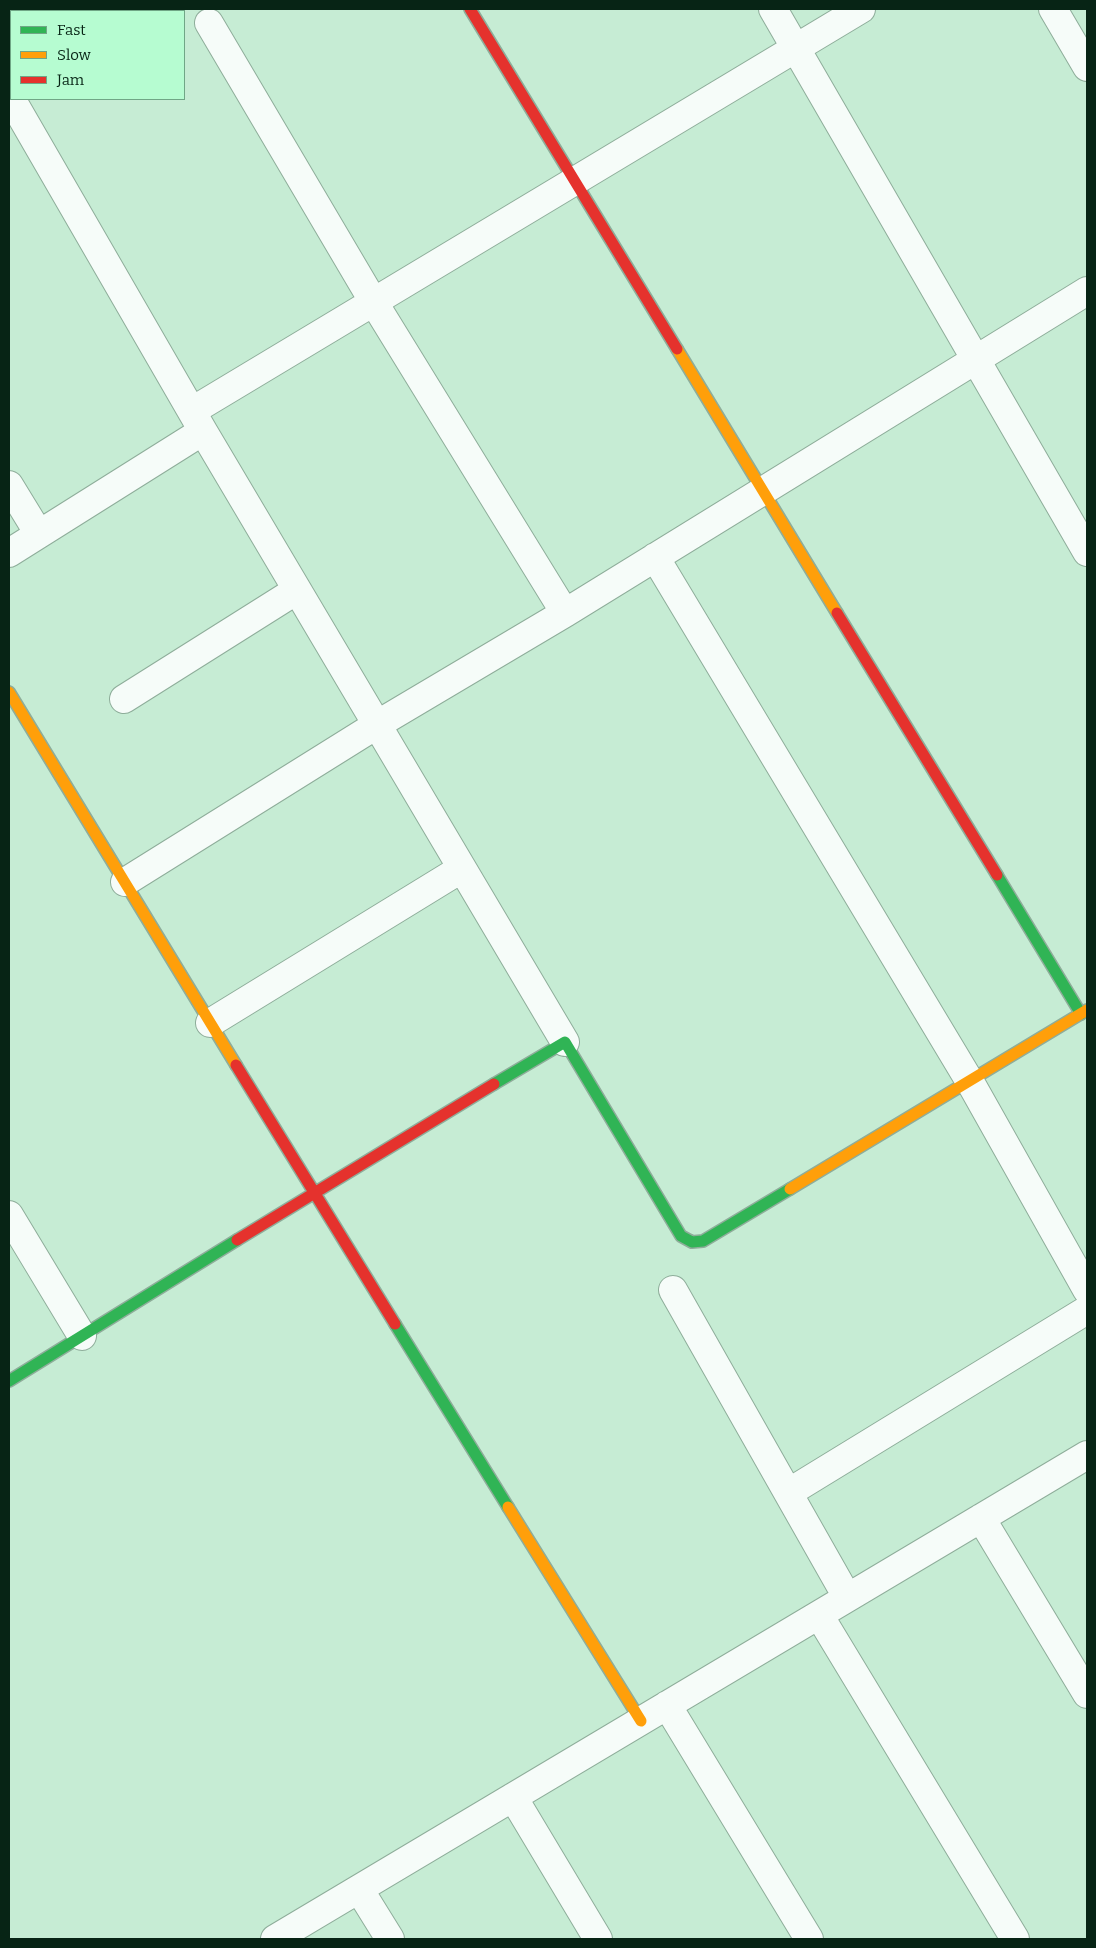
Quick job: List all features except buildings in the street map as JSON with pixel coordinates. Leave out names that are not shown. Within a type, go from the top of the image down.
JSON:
[{"type":"street","points":[[12,100],[461,869],[681,1236],[692,1242],[703,1241],[1084,1012],[470,9]]},
{"type":"street","points":[[773,9],[1087,552]]},
{"type":"street","points":[[9,553],[373,301],[861,9]]},
{"type":"street","points":[[1053,9],[1087,67]]},
{"type":"street","points":[[209,23],[373,301],[565,613]]},
{"type":"street","points":[[125,882],[378,724],[565,613],[1087,291]]},
{"type":"street","points":[[9,485],[39,534]]},
{"type":"street","points":[[656,557],[969,1080],[1087,1290]]},
{"type":"street","points":[[124,699],[298,590]]},
{"type":"street","points":[[9,692],[314,1193],[641,1721]]},
{"type":"street","points":[[210,1023],[461,869]]},
{"type":"street","points":[[9,1381],[314,1193],[565,1042]]},
{"type":"street","points":[[9,1215],[82,1336]]},
{"type":"street","points":[[673,1290],[847,1597]]},
{"type":"street","points":[[788,1493],[1087,1310]]},
{"type":"street","points":[[275,1939],[1087,1454]]},
{"type":"street","points":[[981,1518],[1087,1694]]},
{"type":"street","points":[[819,1615],[1015,1939]]},
{"type":"street","points":[[667,1705],[809,1939]]},
{"type":"street","points":[[513,1797],[598,1939]]},
{"type":"street","points":[[359,1889],[390,1939]]},
{"type":"traffic: fast","points":[[997,875],[1081,1014]]},
{"type":"traffic: fast","points":[[494,1084],[565,1042],[681,1236],[692,1242],[703,1241],[790,1189]]},
{"type":"traffic: fast","points":[[9,1381],[237,1240]]},
{"type":"traffic: fast","points":[[395,1324],[508,1507]]},
{"type":"traffic: slow","points":[[677,349],[837,613]]},
{"type":"traffic: slow","points":[[9,692],[236,1065]]},
{"type":"traffic: slow","points":[[790,1189],[1087,1010]]},
{"type":"traffic: slow","points":[[508,1507],[641,1721]]},
{"type":"traffic: jam","points":[[470,9],[677,349]]},
{"type":"traffic: jam","points":[[837,613],[997,875]]},
{"type":"traffic: jam","points":[[236,1065],[395,1324]]},
{"type":"traffic: jam","points":[[237,1240],[494,1084]]}]
